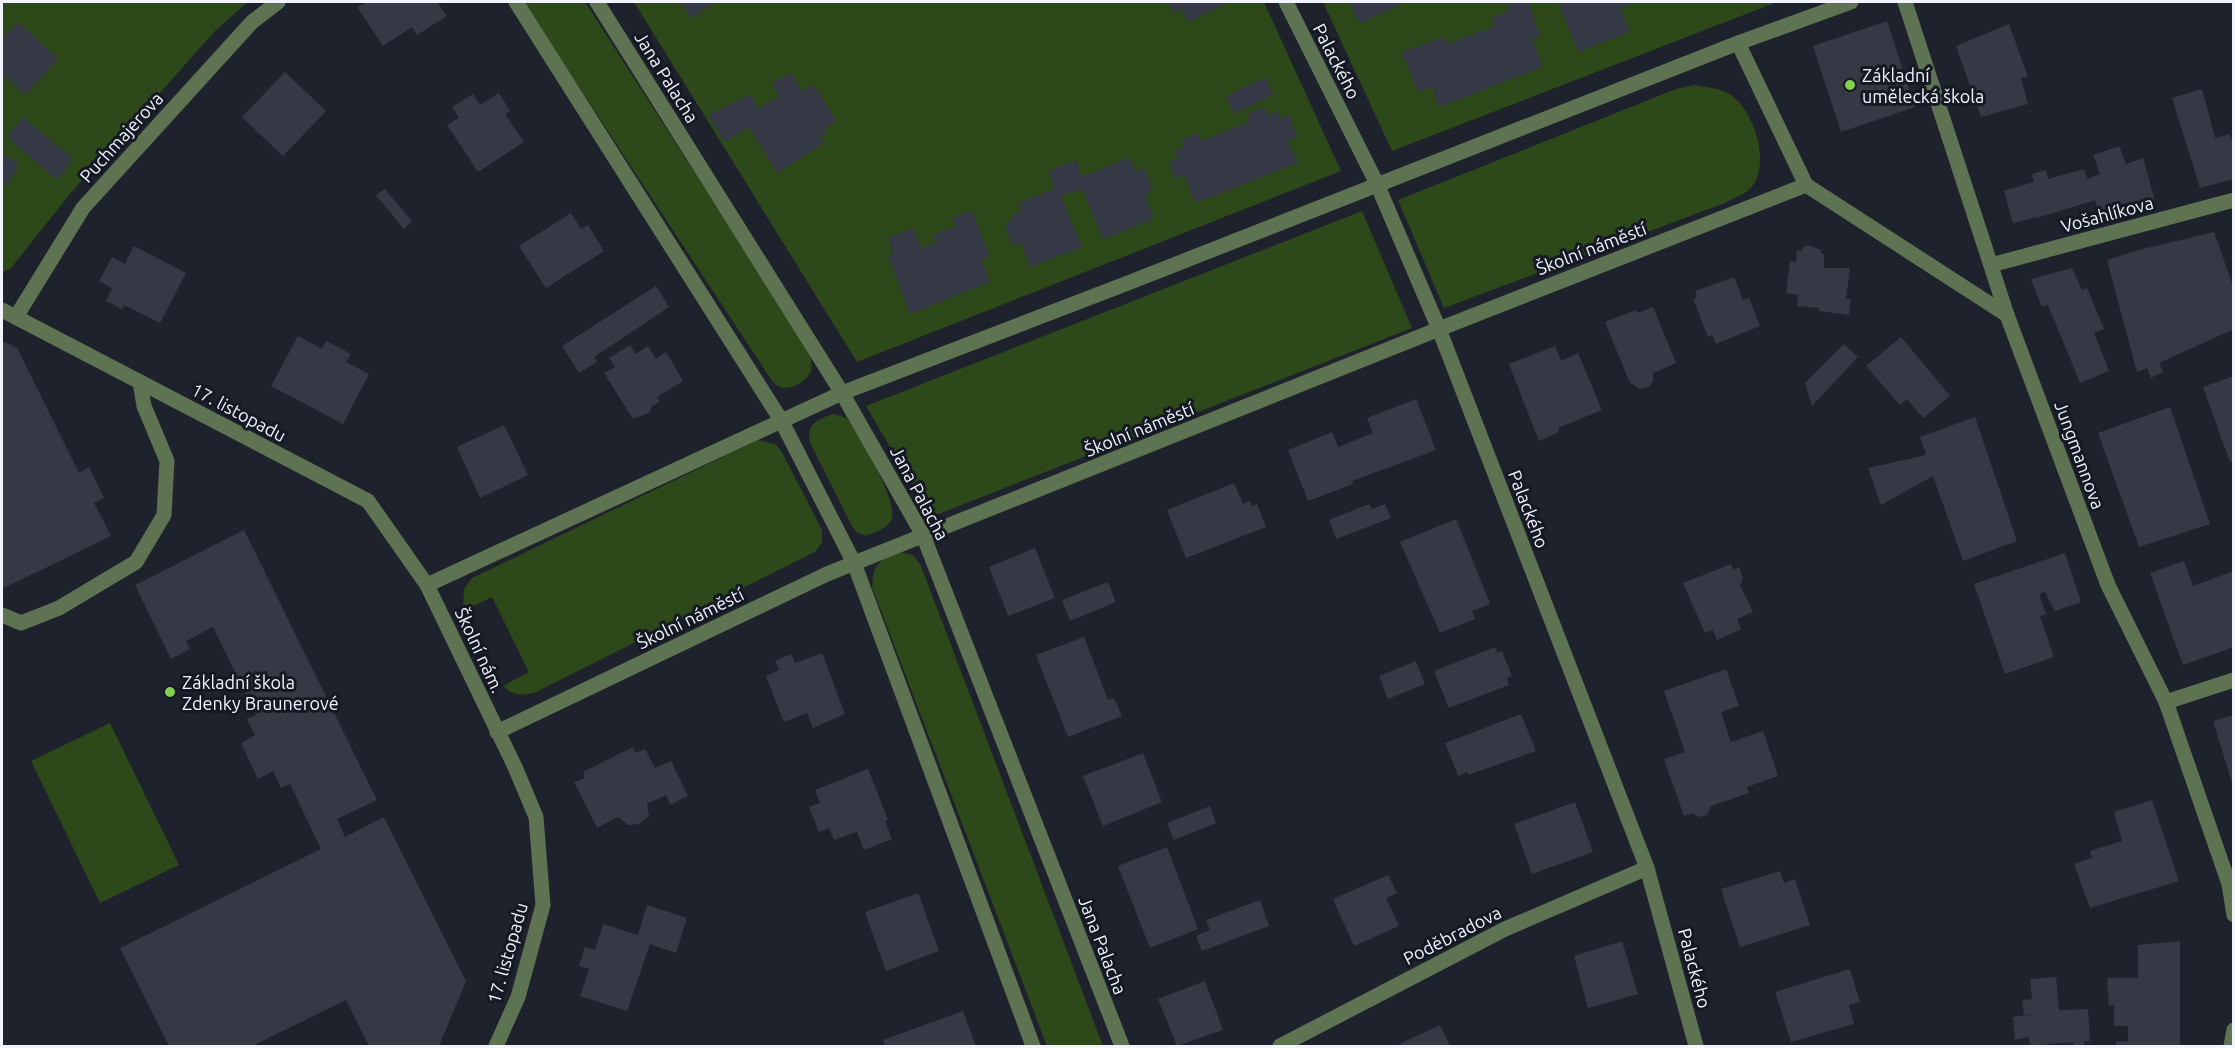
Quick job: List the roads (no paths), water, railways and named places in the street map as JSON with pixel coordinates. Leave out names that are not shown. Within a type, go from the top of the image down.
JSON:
[{"type":"street","name":"Puchmajerova","points":[[16,317],[83,208],[252,22],[278,2]]},
{"type":"street","points":[[516,2],[782,420],[854,563],[1033,1047]]},
{"type":"street","name":"Jana Palacha","points":[[597,2],[842,393],[923,535],[1122,1047]]},
{"type":"street","name":"Palackého","points":[[1286,2],[1377,184],[1438,329],[1647,868],[1696,1047]]},
{"type":"street","points":[[427,585],[842,393],[1133,282],[1738,43],[1851,2]]},
{"type":"street","name":"Jungmannova","points":[[1905,2],[2007,315],[2108,585],[2166,702],[2229,884],[2234,915]]},
{"type":"street","points":[[1738,43],[1806,185],[2007,315]]},
{"type":"street","name":"Školní náměstí","points":[[497,732],[827,574],[1438,329],[1806,185]]},
{"type":"street","name":"Vošahlíkova","points":[[1991,266],[2234,200]]},
{"type":"street","name":"17. listopadu","points":[[2,310],[368,501],[427,585]]},
{"type":"street","points":[[2,615],[21,622],[59,608],[136,562],[164,515],[167,461],[144,405],[140,382]]},
{"type":"street","name":"Školní nám.","points":[[427,585],[497,732]]},
{"type":"street","points":[[2166,702],[2234,680]]},
{"type":"street","name":"17. listopadu","points":[[496,1047],[518,997],[543,905],[536,817],[497,732]]},
{"type":"street","name":"Poděbradova","points":[[1280,1047],[1505,929],[1647,868]]},
{"type":"street","points":[[2231,1047],[2234,1030]]},
{"type":"place","name":"Základní umělecká škola","points":[[1850,85]]},
{"type":"place","name":"Základní škola Zdenky Braunerové","points":[[170,692]]}]
